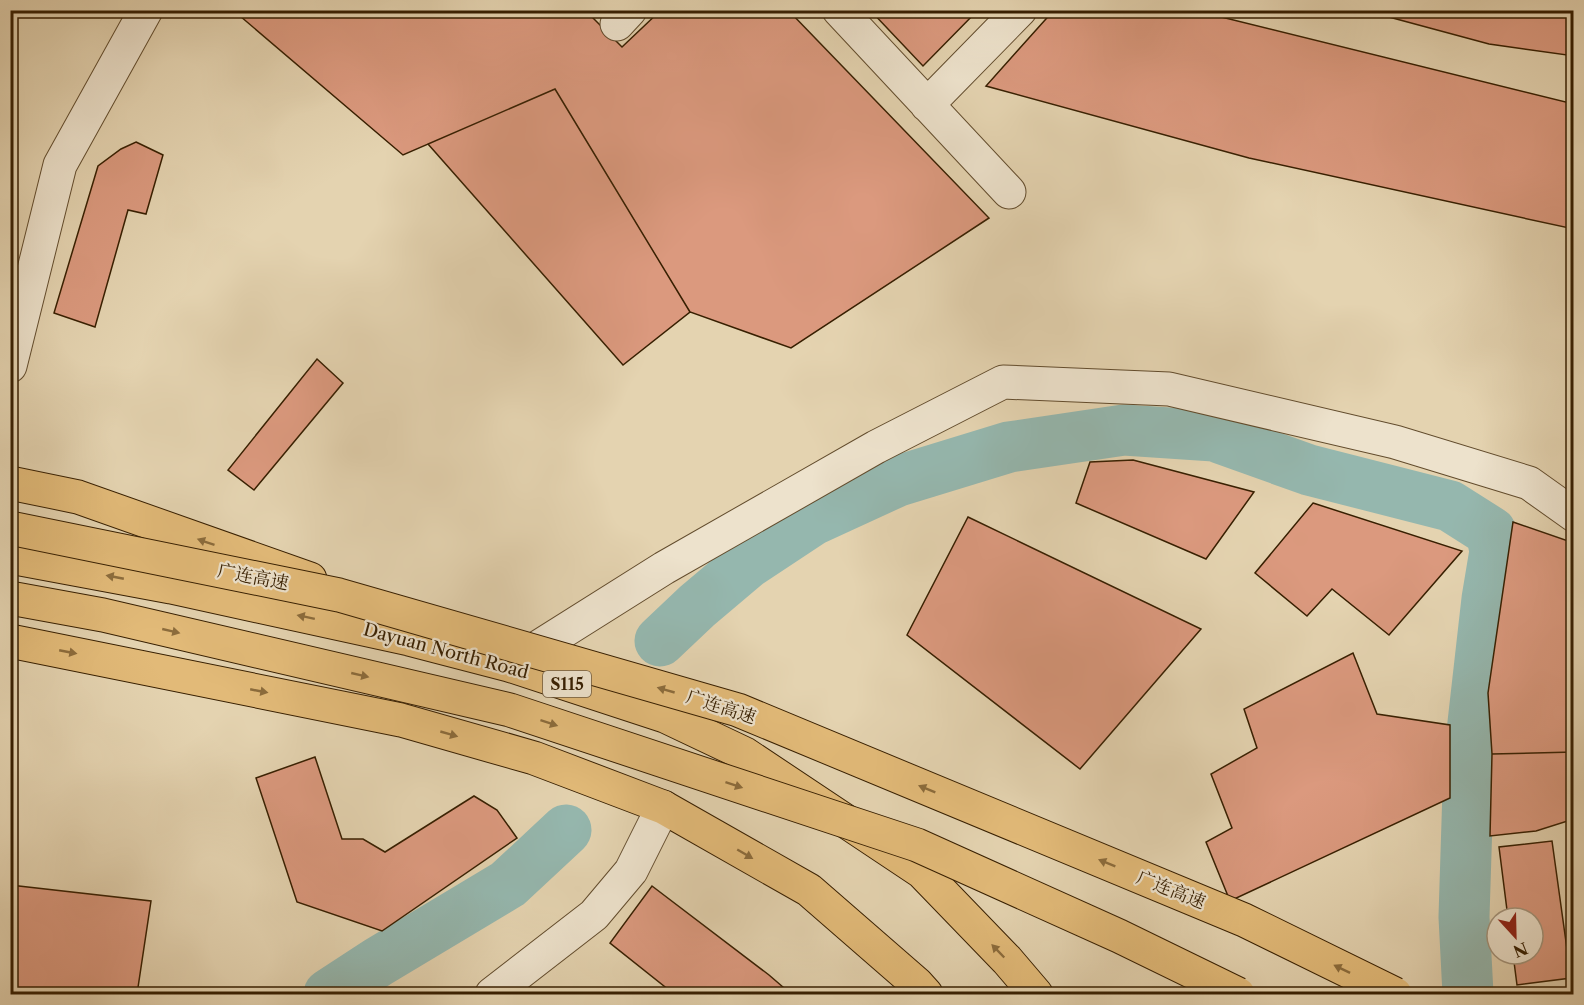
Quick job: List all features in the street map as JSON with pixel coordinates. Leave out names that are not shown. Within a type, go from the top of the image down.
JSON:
[{"type":"main road","points":[[10,483],[78,497],[440,624]]},
{"type":"main road","name":"广连高速","points":[[10,528],[339,595],[738,710],[1245,920],[1395,994]]},
{"type":"main road","name":"Dayuan North Road","points":[[10,557],[171,587],[409,639],[509,665],[665,716],[745,754],[922,872],[1007,960],[1036,994]]},
{"type":"main road","points":[[10,598],[134,622],[510,710],[916,845],[1119,936],[1238,994]]},
{"type":"main road","points":[[10,611],[134,622]]},
{"type":"main road","points":[[10,641],[401,720],[534,758],[663,807],[809,890],[926,994]]},
{"type":"lane","points":[[10,366],[60,165],[146,10]]},
{"type":"lane","points":[[839,10],[1009,192]]},
{"type":"lane","points":[[927,105],[1020,10]]},
{"type":"lane","points":[[509,665],[664,568],[876,447],[1004,382],[1169,389],[1192,394],[1395,442],[1529,483],[1574,516]]},
{"type":"lane","points":[[492,994],[594,915],[631,871],[663,807]]},
{"type":"building","points":[[233,10],[596,10],[591,16],[622,47],[661,10],[788,10],[989,218],[791,348],[690,312],[555,89],[403,155]]},
{"type":"building","points":[[870,10],[978,10],[923,66]]},
{"type":"building","points":[[1054,10],[1193,10],[1574,104],[1574,217],[1569,228],[1249,158],[986,86]]},
{"type":"building","points":[[1363,10],[1574,10],[1574,56],[1489,44]]},
{"type":"building","points":[[555,89],[690,312],[623,365],[428,144]]},
{"type":"building","points":[[136,142],[163,155],[146,214],[128,210],[95,327],[54,313],[98,166],[121,149]]},
{"type":"building","points":[[317,359],[343,383],[254,490],[228,470]]},
{"type":"building","points":[[1133,460],[1254,492],[1206,559],[1076,503],[1090,462]]},
{"type":"building","points":[[1313,503],[1462,551],[1389,635],[1332,589],[1307,616],[1255,573]]},
{"type":"building","points":[[968,517],[1201,629],[1080,769],[907,635]]},
{"type":"building","points":[[1513,522],[1574,543],[1574,752],[1492,754],[1488,693]]},
{"type":"building","points":[[1353,653],[1377,714],[1450,725],[1450,798],[1230,901],[1206,842],[1232,828],[1211,774],[1257,748],[1244,709]]},
{"type":"building","points":[[1574,752],[1574,819],[1536,831],[1490,836],[1492,754]]},
{"type":"building","points":[[315,757],[342,839],[363,839],[385,852],[474,796],[497,810],[517,838],[382,931],[297,902],[256,778]]},
{"type":"building","points":[[1552,841],[1571,978],[1517,985],[1515,966],[1545,966],[1545,906],[1506,906],[1499,847]]},
{"type":"building","points":[[10,885],[151,901],[137,994],[10,994]]},
{"type":"building","points":[[652,886],[791,994],[674,994],[610,943]]},
{"type":"waterway","points":[[660,641],[748,563],[813,520],[898,481],[1009,447],[1124,430],[1214,436],[1309,470],[1450,506],[1491,532],[1495,551],[1487,599],[1469,758],[1464,917],[1468,994]]},
{"type":"waterway","points":[[329,994],[508,884],[566,830]]}]
